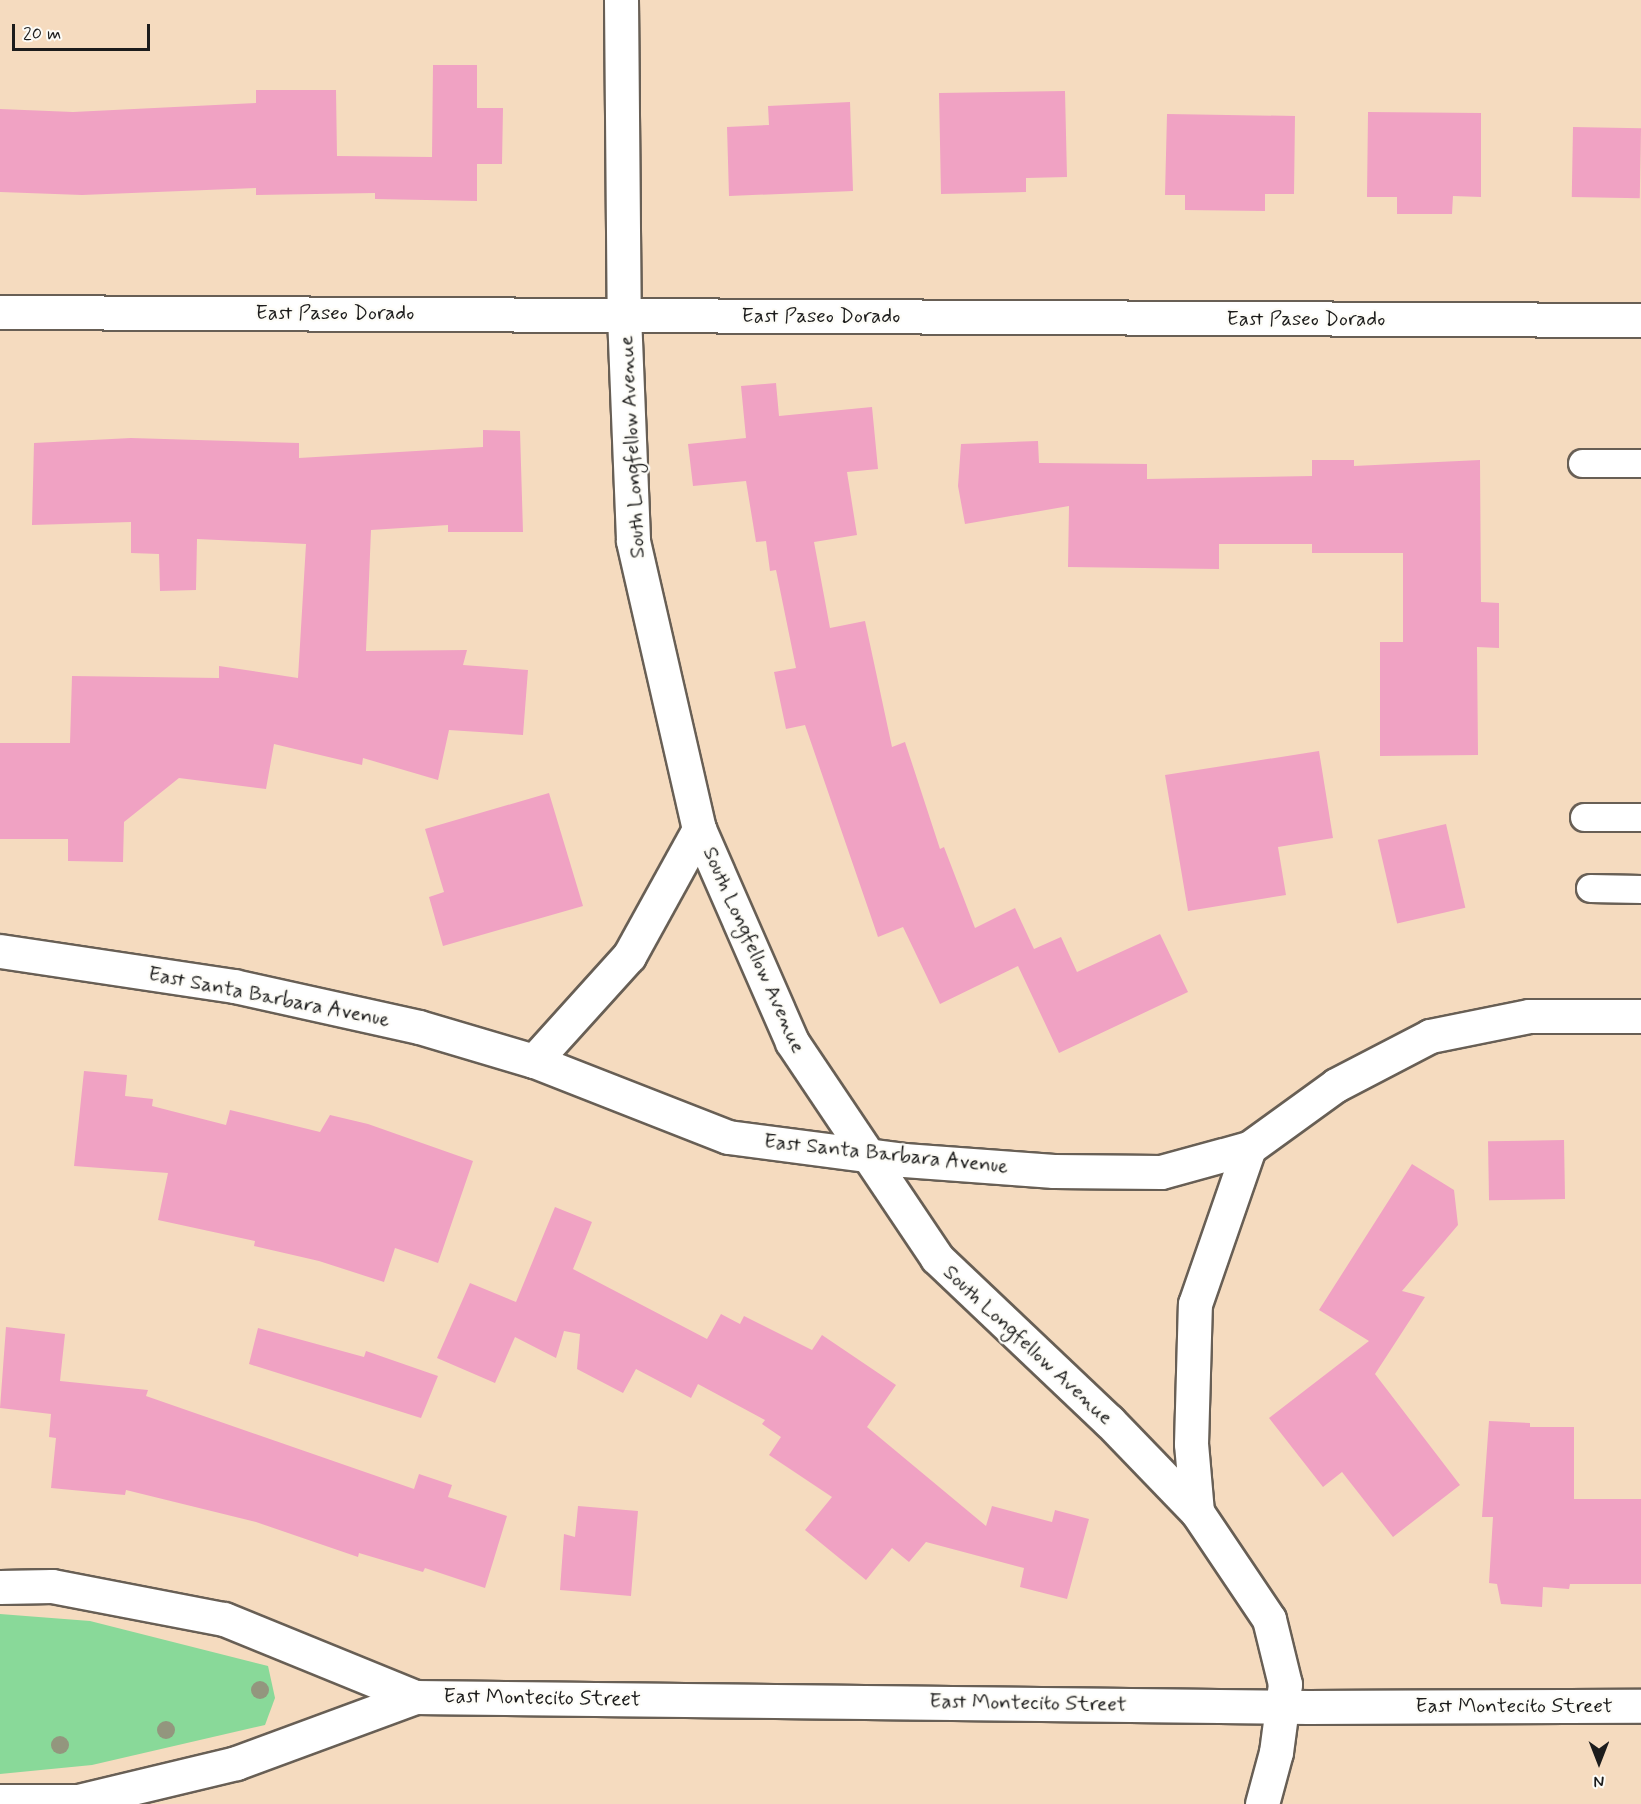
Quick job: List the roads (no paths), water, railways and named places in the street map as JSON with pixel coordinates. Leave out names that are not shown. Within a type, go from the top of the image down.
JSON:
[{"type":"street","name":"South Longfellow Avenue","points":[[621,0],[624,315],[633,542],[699,829],[792,1042],[937,1258],[1109,1421],[1197,1512],[1269,1619],[1285,1684],[1262,1804]]},
{"type":"street","name":"East Paseo Dorado","points":[[0,312],[1641,320]]},
{"type":"street","points":[[534,1061],[629,956],[699,829]]},
{"type":"street","name":"East Santa Barbara Avenue","points":[[0,951],[234,986],[419,1027],[534,1061],[728,1137],[868,1156],[1054,1171],[1161,1172],[1249,1148],[1336,1085],[1430,1036],[1529,1016],[1641,1016]]},
{"type":"street","points":[[1197,1512],[1191,1444],[1195,1304],[1249,1148]]},
{"type":"street","name":"East Montecito Street","points":[[0,1587],[52,1586],[224,1619],[415,1697]]},
{"type":"street","name":"East Montecito Street","points":[[0,1801],[78,1801],[236,1763],[415,1697],[1282,1706],[1641,1706]]},
{"type":"lane","points":[[1582,463],[1641,463]]},
{"type":"lane","points":[[1584,817],[1641,817]]},
{"type":"lane","points":[[1590,888],[1641,889]]}]
